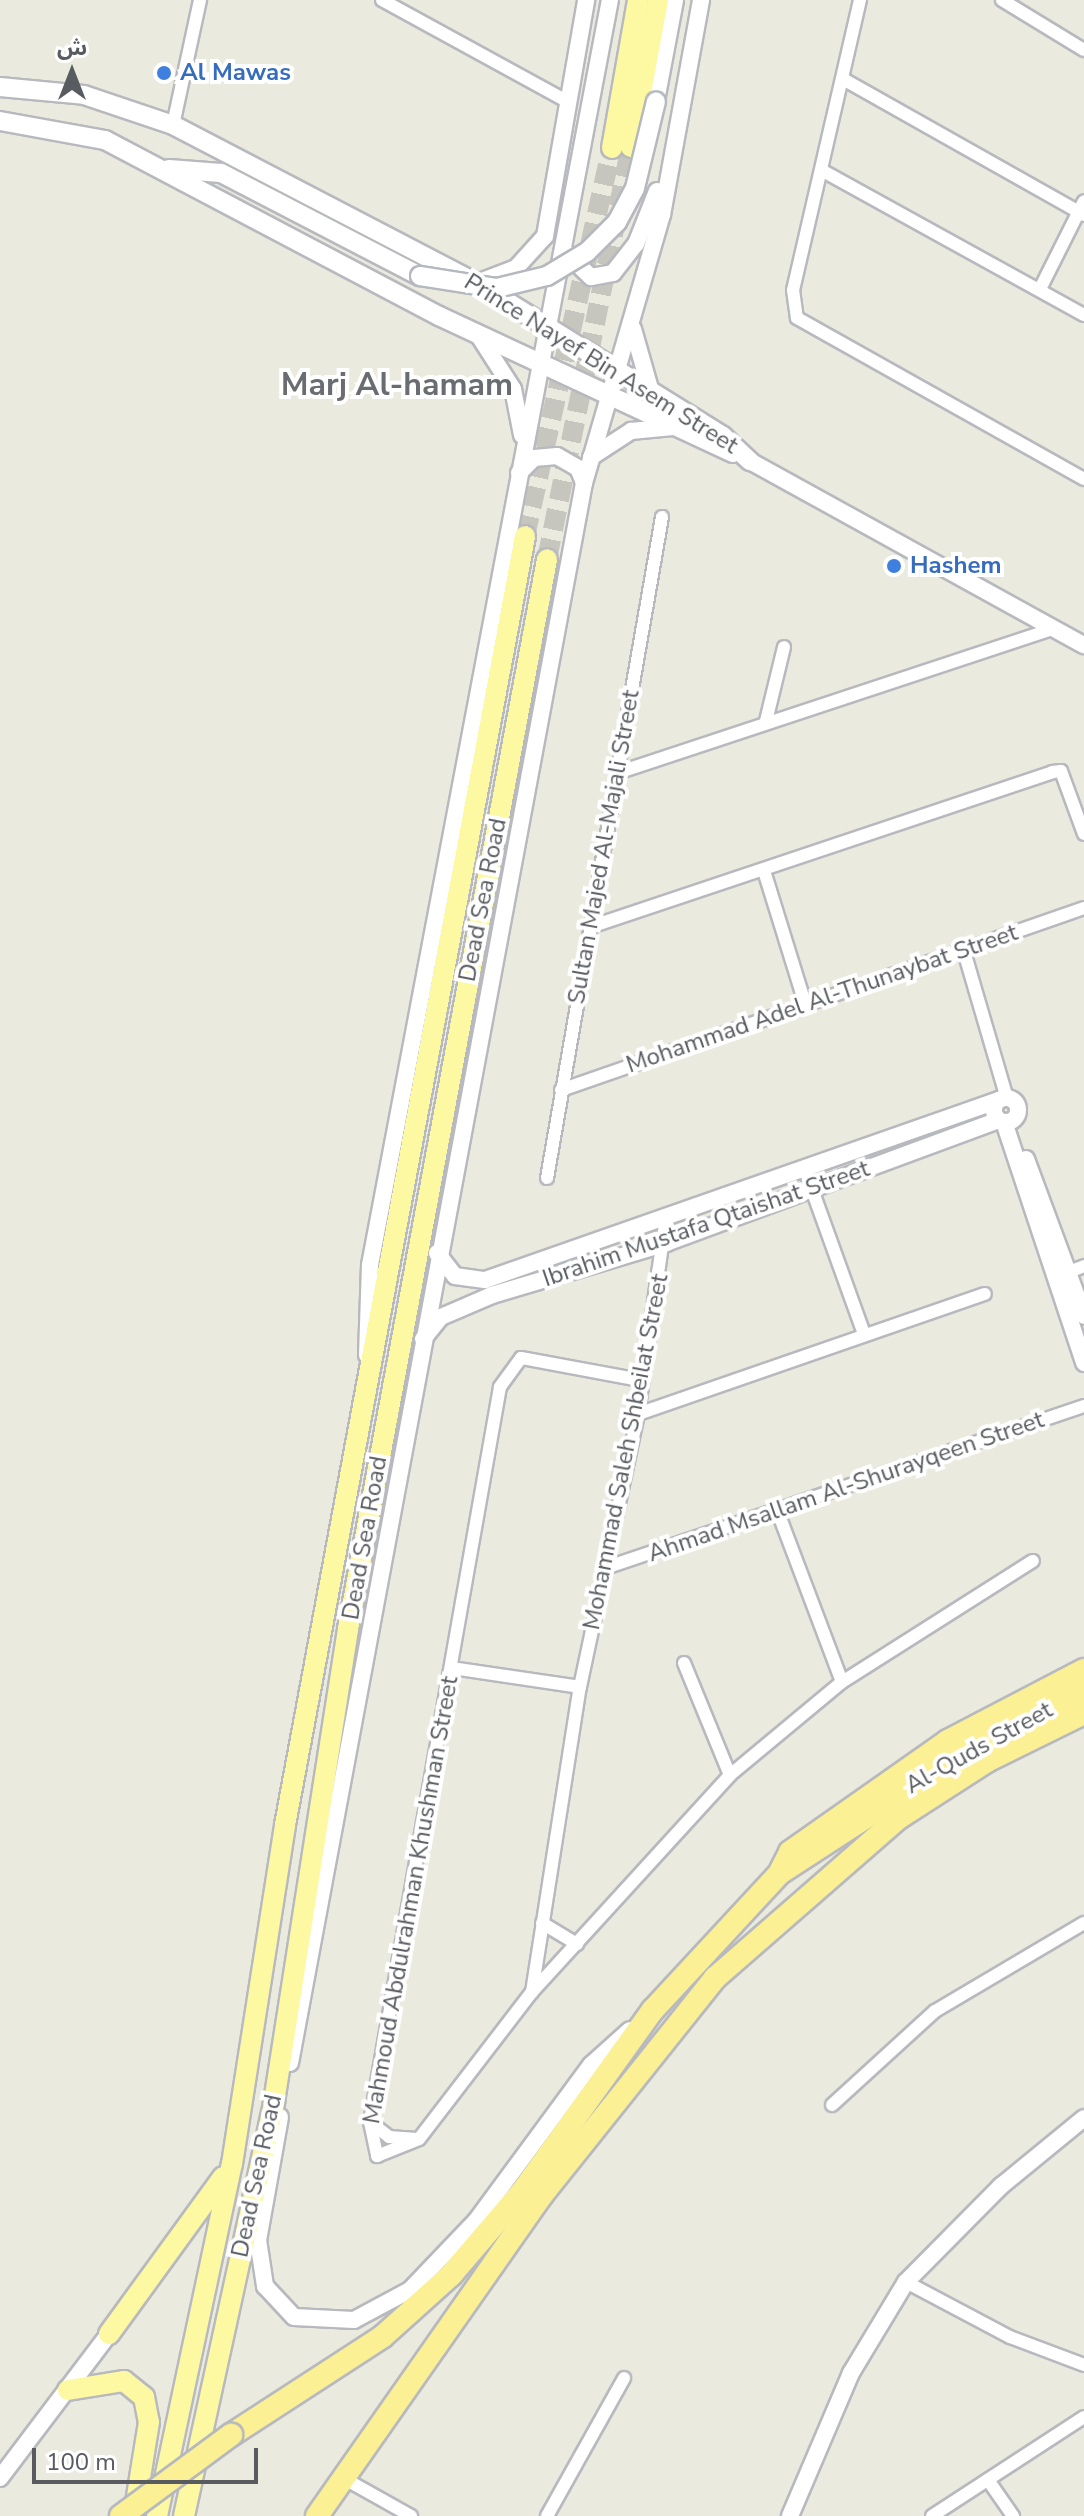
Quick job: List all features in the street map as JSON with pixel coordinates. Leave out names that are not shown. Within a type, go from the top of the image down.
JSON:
[{"type":"highway","points":[[121,2516],[231,2435],[382,2337],[451,2275],[522,2192],[653,2010],[780,1873],[790,1852],[865,1796],[948,1741],[1084,1670]]},
{"type":"highway","name":"Al-Quds Street","points":[[780,1873],[875,1807],[1084,1691]]},
{"type":"highway","name":"Al-Quds Street","points":[[317,2516],[541,2196],[715,1978],[897,1819],[987,1761],[1084,1713]]},
{"type":"main road","points":[[638,0],[621,148],[658,0]]},
{"type":"main road","name":"Prince Nayef Bin Asem Street","points":[[0,87],[84,95],[173,125],[477,283],[619,369],[750,461]]},
{"type":"main road","points":[[169,169],[221,173],[420,276],[497,288],[547,276],[587,252],[617,222],[635,188],[656,101]]},
{"type":"main road","name":"Prince Nayef Bin Asem Street","points":[[0,121],[60,126],[169,169],[479,336],[750,461]]},
{"type":"main road","points":[[157,2516],[184,2369],[232,2164],[285,1825],[525,536]]},
{"type":"main road","name":"Dead Sea Road","points":[[184,2516],[274,2102],[348,1629],[547,559]]},
{"type":"main road","points":[[109,2334],[149,2287],[232,2164]]},
{"type":"main road","points":[[184,2369],[207,2402]]},
{"type":"main road","points":[[68,2390],[124,2381],[144,2397],[149,2422],[134,2516]]},
{"type":"street","points":[[173,125],[200,0]]},
{"type":"street","points":[[382,0],[568,102]]},
{"type":"street","points":[[477,283],[516,268],[545,236],[586,0]]},
{"type":"street","points":[[370,1379],[370,1265],[516,477],[566,252],[610,0]]},
{"type":"street","points":[[656,101],[675,0]]},
{"type":"street","points":[[566,252],[591,277],[613,273],[629,256],[652,208],[689,74],[701,0]]},
{"type":"street","points":[[860,0],[823,171],[793,290],[797,318],[1084,479]]},
{"type":"street","points":[[1002,0],[1084,50]]},
{"type":"street","name":"Dead Sea Road","points":[[653,2010],[591,2065],[476,2221],[397,2300],[354,2320],[312,2322],[294,2317],[265,2286],[258,2240],[437,1253],[584,483],[633,316],[689,74]]},
{"type":"street","points":[[843,79],[1082,209],[1040,289]]},
{"type":"street","points":[[823,171],[1084,315]]},
{"type":"street","points":[[633,316],[636,353],[651,392]]},
{"type":"street","points":[[479,336],[513,389],[522,451]]},
{"type":"street","points":[[591,457],[631,431],[678,427]]},
{"type":"street","points":[[516,477],[527,463],[549,455],[572,463],[584,483]]},
{"type":"street","points":[[750,461],[1084,645]]},
{"type":"street","name":"Sultan Majed Al-Majali Street","points":[[547,1178],[662,517]]},
{"type":"street","points":[[617,773],[766,721],[1053,629]]},
{"type":"street","points":[[766,721],[784,647]]},
{"type":"street","points":[[590,927],[765,874],[1061,771],[1084,834]]},
{"type":"street","points":[[765,874],[805,1003]]},
{"type":"street","name":"Mohammad Adel Al-Thunaybat Street","points":[[561,1090],[1084,908]]},
{"type":"street","points":[[963,948],[1003,1099],[1005,1121],[1069,1272],[1084,1316]]},
{"type":"street","name":"Ibrahim Mustafa Qtaishat Street","points":[[437,1253],[455,1276],[485,1280],[1003,1099]]},
{"type":"street","name":"Ibrahim Mustafa Qtaishat Street","points":[[422,1340],[441,1317],[467,1304],[666,1243],[1005,1121]]},
{"type":"street","points":[[805,1170],[864,1334]]},
{"type":"street","name":"Mohammad Saleh Shbeilat Street","points":[[532,1992],[580,1687],[608,1567],[638,1414],[640,1380],[666,1243],[666,1217]]},
{"type":"street","points":[[1069,1272],[1084,1363]]},
{"type":"street","points":[[638,1414],[985,1294]]},
{"type":"street","name":"Mahmoud Abdulrahman Khushman Street","points":[[640,1380],[543,1361],[509,1365],[370,2122],[377,2156],[419,2139],[532,1992],[730,1775],[842,1682],[1033,1561]]},
{"type":"street","name":"Ahmad Msallam Al-Shurayqeen Street","points":[[608,1567],[779,1515],[1084,1406]]},
{"type":"street","points":[[779,1515],[842,1682]]},
{"type":"street","points":[[684,1663],[730,1775]]},
{"type":"street","points":[[452,1668],[580,1687]]},
{"type":"street","points":[[542,1923],[577,1944]]},
{"type":"street","points":[[832,2105],[935,2011],[1084,1923]]},
{"type":"street","points":[[790,2516],[851,2373],[906,2282],[1001,2186],[1084,2118]]},
{"type":"street","points":[[370,2122],[389,2137],[419,2139]]},
{"type":"street","points":[[906,2282],[1010,2337],[1084,2365]]},
{"type":"street","points":[[0,2478],[109,2334]]},
{"type":"street","points":[[547,2516],[624,2378]]},
{"type":"street","points":[[932,2516],[1084,2417]]},
{"type":"street","points":[[343,2478],[411,2516]]},
{"type":"street","points":[[988,2480],[1013,2516]]},
{"type":"tunnel","points":[[547,559],[631,147]]},
{"type":"tunnel","points":[[525,536],[612,148]]},
{"type":"place","name":"Al Mawas","points":[[164,73]]},
{"type":"place","name":"Hashem","points":[[894,566]]},
{"type":"district","name":"Marj Al-hamam","points":[[397,385]]}]
